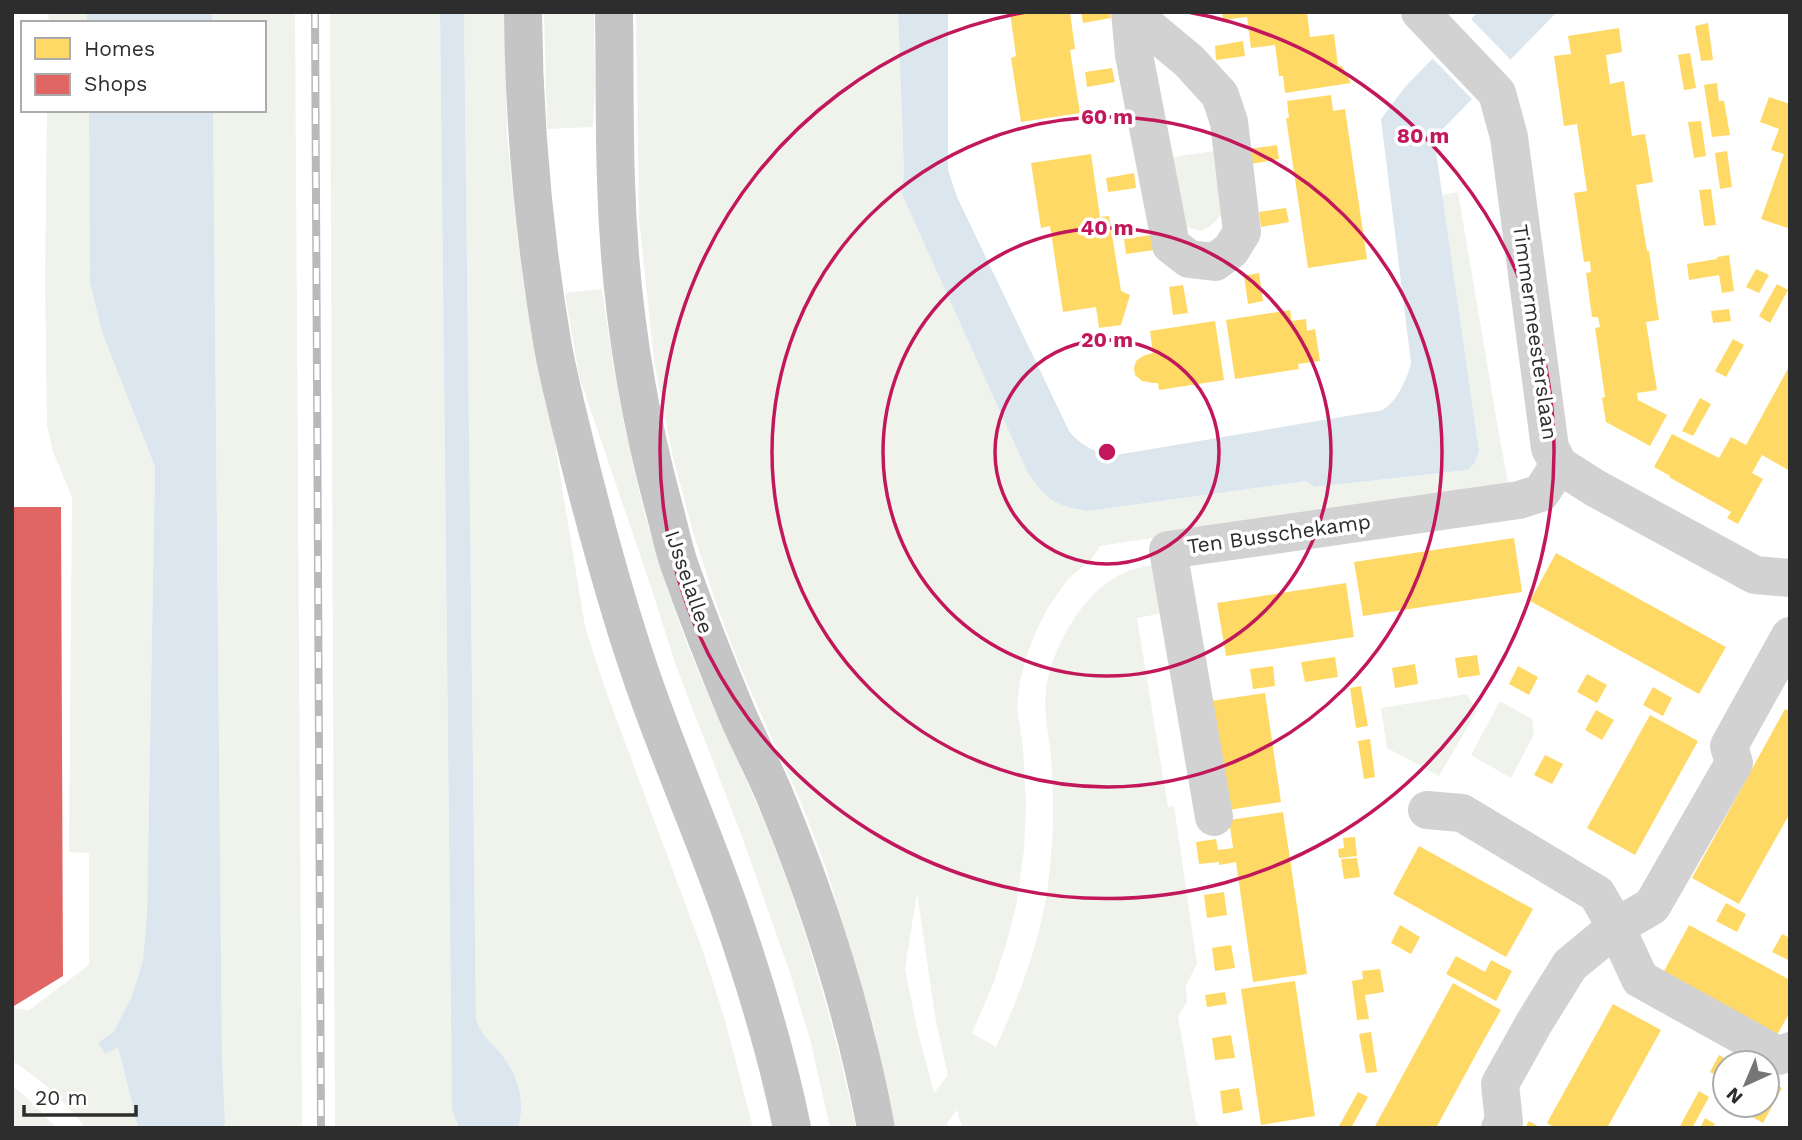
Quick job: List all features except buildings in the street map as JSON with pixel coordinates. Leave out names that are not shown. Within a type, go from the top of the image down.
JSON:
[{"type":"main road","points":[[523,12],[527,135],[535,222],[554,349],[575,441],[594,519],[639,669],[666,747],[730,909],[767,1021],[792,1128]]},
{"type":"main road","name":"IJsselallee","points":[[614,12],[619,241],[629,339],[652,463],[683,573],[738,715],[809,880],[834,954],[876,1128]]},
{"type":"street","points":[[1130,12],[1189,61],[1220,95],[1229,122],[1242,232],[1231,250],[1215,262],[1189,259],[1171,245],[1133,55],[1130,12]]},
{"type":"street","name":"Timmermeesterslaan","points":[[1427,20],[1497,93],[1509,137],[1550,449],[1559,465],[1595,488],[1755,575],[1790,578]]},
{"type":"street","name":"Ten Busschekamp","points":[[1214,817],[1168,550],[1519,500],[1541,493],[1559,465]]},
{"type":"street","points":[[1500,1128],[1504,1122],[1500,1084],[1534,1023],[1570,965],[1616,927],[1652,906],[1734,763],[1729,746],[1790,636]]},
{"type":"street","points":[[1427,810],[1462,813],[1597,894],[1640,979],[1779,1056],[1790,1051]]},
{"type":"shaded area","points":[[49,12],[87,12],[87,21],[48,21]]},
{"type":"shaded area","points":[[87,12],[212,12],[212,21],[87,21]]},
{"type":"shaded area","points":[[212,12],[295,12],[302,1128],[223,1128],[213,112],[266,112],[266,21],[212,21]]},
{"type":"shaded area","points":[[330,12],[440,12],[452,1110],[459,1128],[335,1128]]},
{"type":"shaded area","points":[[440,12],[464,12],[476,1019],[484,1034],[508,1063],[516,1080],[521,1099],[518,1128],[459,1128],[452,1110]]},
{"type":"shaded area","points":[[464,12],[504,12],[507,136],[525,294],[553,432],[585,626],[603,683],[704,954],[725,1020],[753,1128],[518,1128],[521,1099],[516,1080],[508,1063],[484,1034],[476,1019]]},
{"type":"shaded area","points":[[544,12],[594,12],[593,127],[547,129]]},
{"type":"shaded area","points":[[636,12],[898,12],[904,171],[902,194],[1088,511],[1306,481],[1316,487],[1468,470],[1479,451],[1442,195],[1458,192],[1508,483],[1100,546],[1091,560],[1068,579],[1049,606],[1026,658],[1017,706],[1026,804],[1024,850],[1016,906],[994,982],[972,1033],[996,1047],[1022,984],[1042,919],[1051,860],[1053,816],[1045,697],[1055,656],[1071,624],[1093,595],[1123,573],[1154,565],[1163,613],[1137,618],[1168,807],[1174,806],[1197,964],[1186,985],[1187,1002],[1178,1016],[1196,1121],[1202,1128],[962,1128],[957,1110],[947,1123],[949,1128],[896,1128],[874,1027],[826,868],[802,805],[740,667],[693,532],[673,457],[654,361],[639,219]],"holes":[[[917,893],[936,1022],[948,1075],[934,1093],[905,969]]]},
{"type":"shaded area","points":[[898,12],[948,12],[948,170],[957,197],[1069,431],[1090,448],[1116,455],[1378,411],[1392,402],[1411,363],[1381,119],[1405,87],[1478,12],[1557,12],[1434,138],[1479,451],[1475,462],[1468,470],[1315,487],[1306,481],[1088,511],[1067,507],[1052,500],[1027,471],[902,194],[904,171]]},
{"type":"shaded area","points":[[47,112],[89,112],[90,283],[102,332],[155,467],[147,914],[143,960],[132,996],[114,1031],[98,1043],[118,1047],[138,1128],[85,1128],[52,1091],[12,1061],[12,1008],[29,1010],[89,965],[89,853],[69,852],[72,497],[53,452],[47,425]]},
{"type":"shaded area","points":[[89,112],[213,112],[223,1128],[138,1128],[118,1047],[105,1054],[98,1043],[114,1031],[132,996],[143,960],[147,914],[155,467],[102,332],[90,283]]},
{"type":"shaded area","points":[[1214,151],[1223,208],[1220,217],[1201,231],[1182,224],[1165,158]]},
{"type":"shaded area","points":[[602,289],[630,453],[663,574],[687,642],[759,810],[797,909],[830,1018],[856,1128],[830,1128],[810,1039],[789,970],[741,834],[676,666],[579,376],[565,293]]},
{"type":"shaded area","points":[[1467,694],[1477,711],[1439,776],[1387,748],[1381,708]]},
{"type":"shaded area","points":[[1500,701],[1532,719],[1534,734],[1511,778],[1471,755]]},
{"type":"shaded area","points":[[12,1085],[38,1108],[56,1128],[12,1128]]},
{"type":"pier","points":[[1470,15],[1511,60],[1515,61],[1473,103],[1430,56]]},
{"type":"railway","points":[[315,12],[321,1128]]}]
